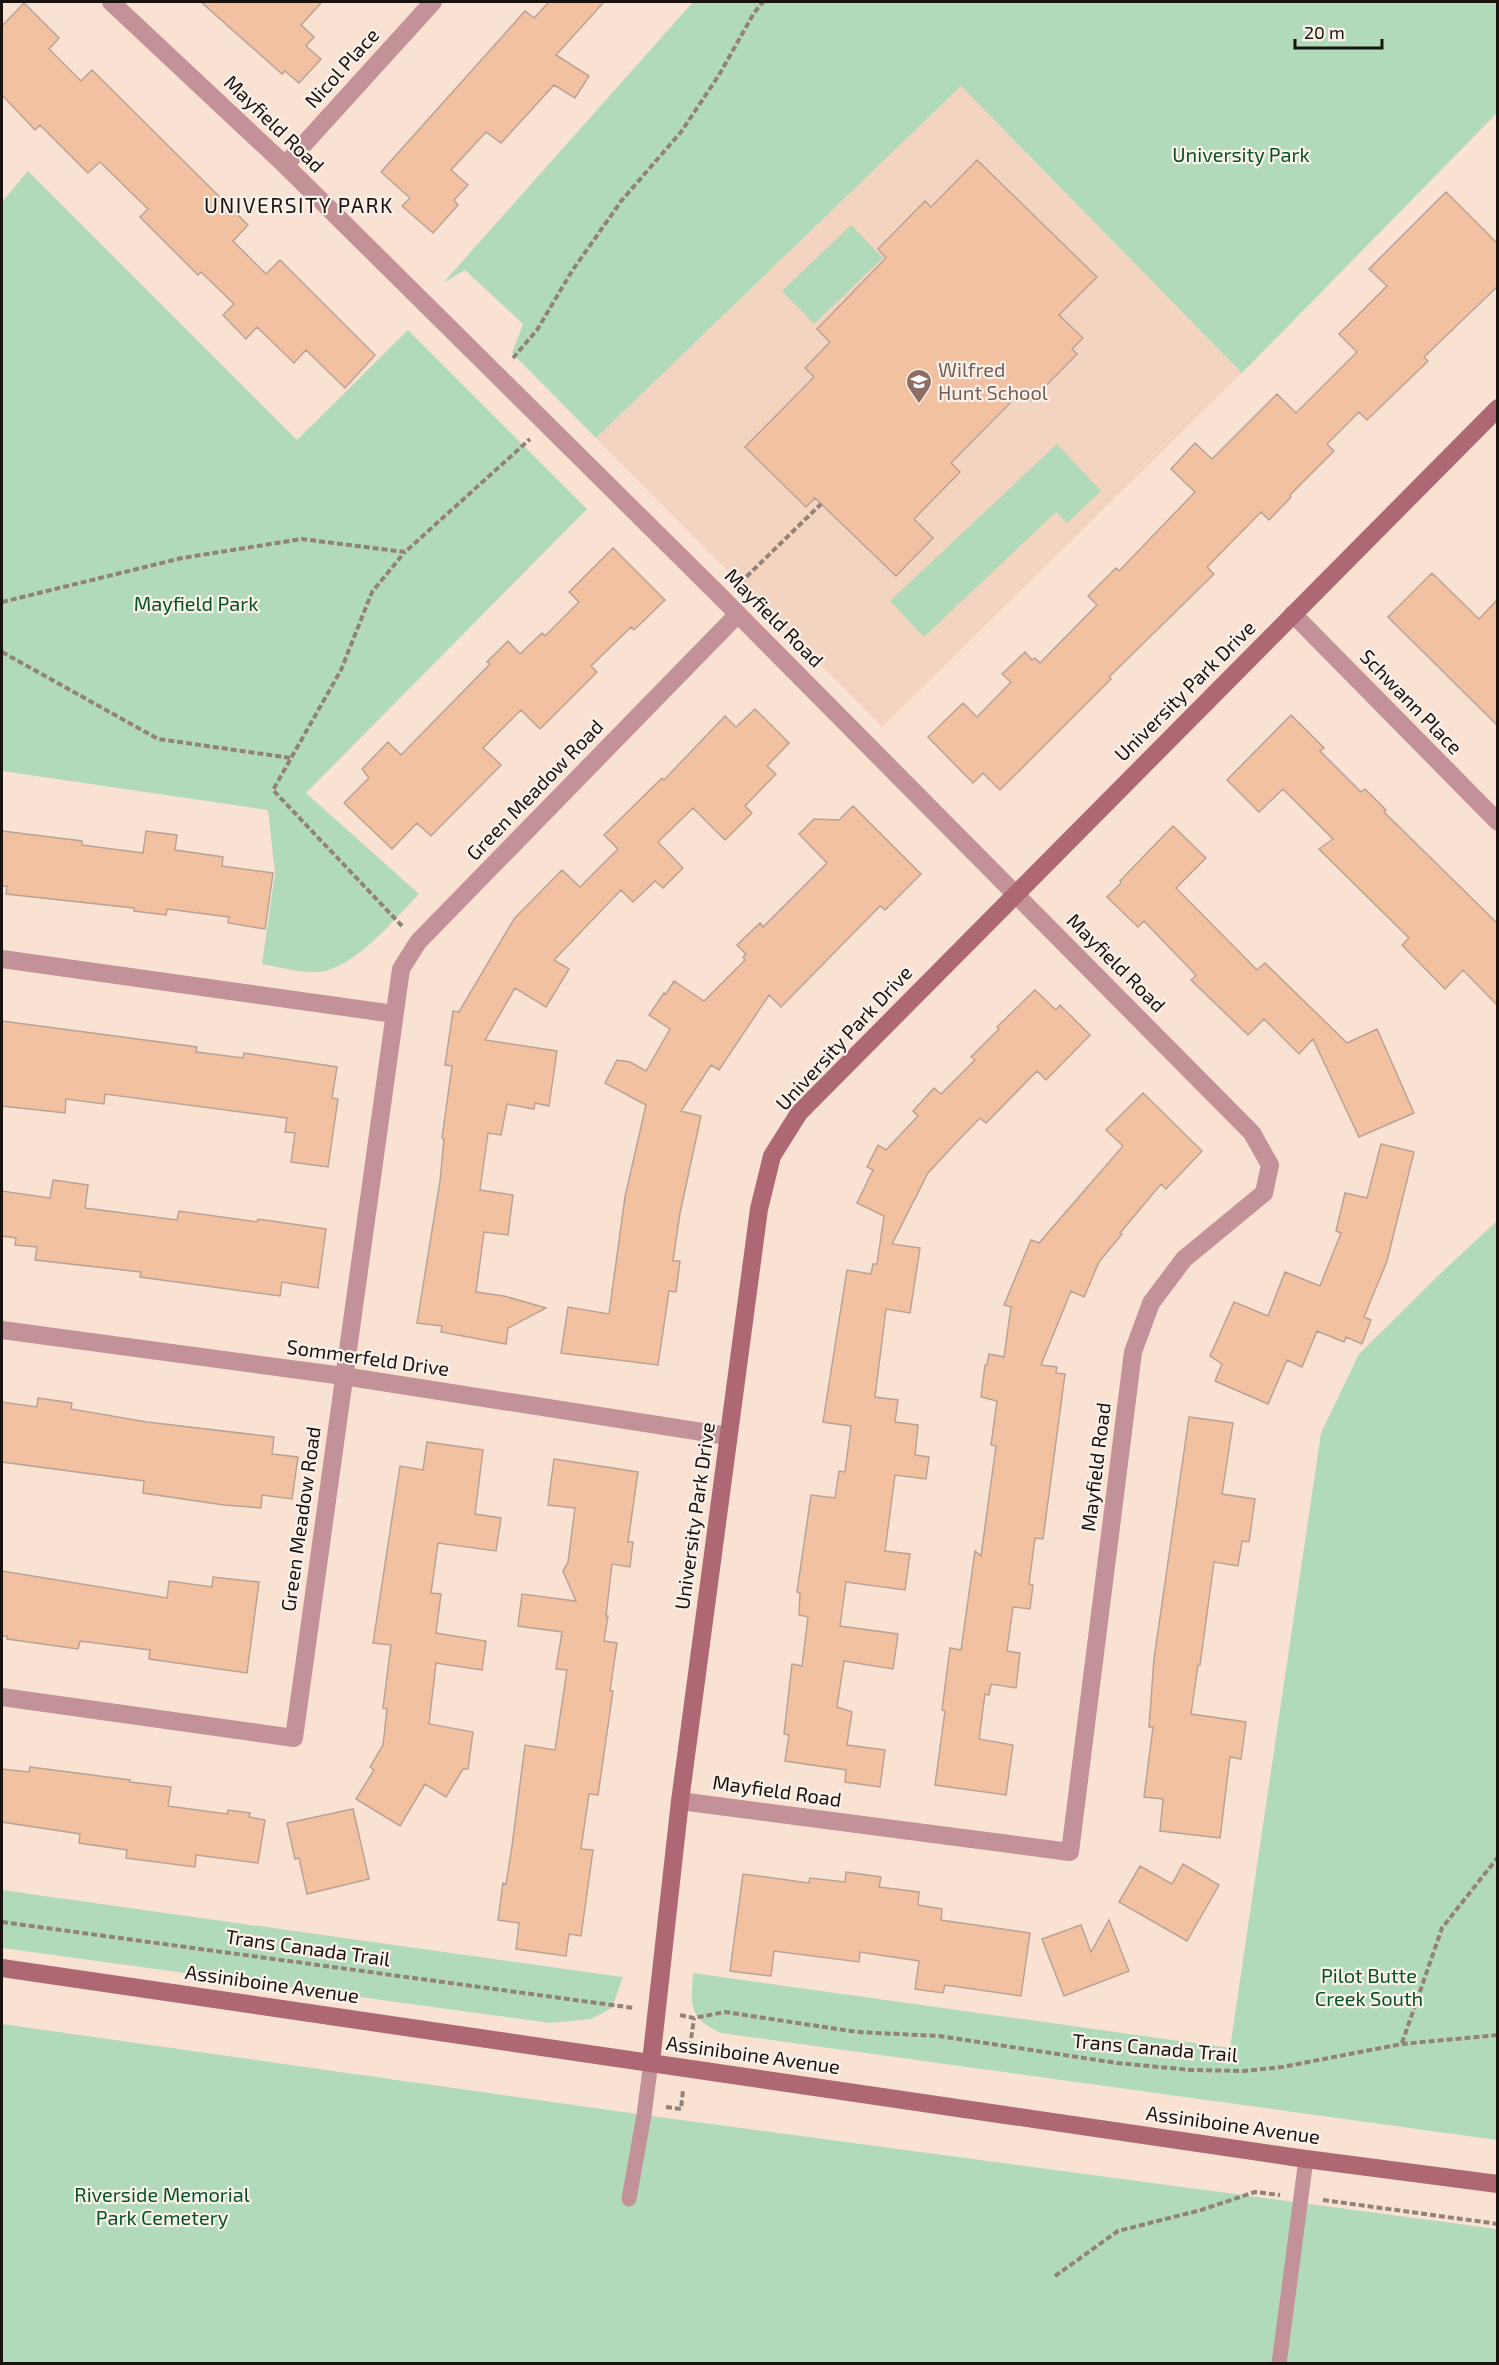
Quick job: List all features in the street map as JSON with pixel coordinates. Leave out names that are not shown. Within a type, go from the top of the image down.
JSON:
[{"type":"street","name":"Mayfield Road","points":[[111,2],[285,165],[738,614],[1252,1133],[1270,1165],[1264,1193],[1184,1259],[1151,1303],[1133,1352],[1071,1852],[680,1801]]},
{"type":"street","name":"Nicol Place","points":[[285,165],[433,2]]},
{"type":"street","name":"University Park Drive","points":[[651,2062],[680,1801],[728,1436],[759,1209],[772,1156],[799,1113],[1015,892],[1497,408]]},
{"type":"street","name":"Green Meadow Road","points":[[2,1697],[294,1738],[401,969],[418,942],[738,614]]},
{"type":"street","name":"Schwann Place","points":[[1293,614],[1497,822]]},
{"type":"street","points":[[2,959],[394,1014]]},
{"type":"street","name":"Sommerfeld Drive","points":[[2,1330],[344,1376],[728,1436]]},
{"type":"street","name":"Assiniboine Avenue","points":[[2,1968],[1306,2159],[1497,2184]]},
{"type":"lane","points":[[629,2199],[651,2062]]},
{"type":"lane","points":[[1279,2364],[1306,2159]]},
{"type":"path","points":[[497,376],[537,330],[572,271],[622,200],[681,132],[719,75],[754,12],[763,2]]},
{"type":"path","points":[[418,942],[273,790],[341,670],[372,592],[405,552],[546,424]]},
{"type":"path","points":[[740,583],[821,504]]},
{"type":"path","points":[[2,602],[182,558],[302,539],[405,552]]},
{"type":"path","points":[[2,652],[158,739],[291,758]]},
{"type":"path","points":[[1402,2044],[1442,1928],[1497,1857]]},
{"type":"path","name":"Trans Canada Trail","points":[[2,1922],[611,2005]]},
{"type":"path","name":"Trans Canada Trail","points":[[694,2018],[725,2012],[856,2032],[939,2036],[1117,2063],[1191,2070],[1244,2071],[1282,2067],[1402,2044],[1497,2035]]},
{"type":"path","points":[[1055,2276],[1118,2231],[1201,2210],[1255,2192],[1497,2224]]},
{"type":"shaded area","name":"Wilfred Hunt School","points":[[961,86],[1242,373],[882,727],[596,438]]},
{"type":"green space","name":"University Park","points":[[693,2],[1497,2],[1497,113],[1242,373],[961,86],[596,438],[512,353],[523,324],[465,270],[443,283]]},
{"type":"green space","name":"Mayfield Park","points":[[28,171],[297,440],[408,330],[587,509],[306,793],[419,894],[360,953],[332,969],[304,972],[262,964],[275,873],[268,810],[2,771],[2,202]]},
{"type":"green space","points":[[851,225],[883,258],[814,324],[782,291]]},
{"type":"green space","points":[[1057,444],[1101,491],[1067,523],[1056,512],[924,637],[890,601]]},
{"type":"green space","name":"Pilot Butte Creek South","points":[[1497,1221],[1497,2140],[721,2033],[702,2022],[692,2003],[693,1973],[1230,2048],[1321,1433],[1359,1354]]},
{"type":"green space","points":[[2,1890],[623,1977],[612,2008],[591,2019],[550,2023],[2,1948]]},
{"type":"green space","name":"Riverside Memorial Park Cemetery","points":[[2,2024],[659,2117],[1497,2229],[1497,2363],[2,2363]]},
{"type":"building","points":[[201,2],[322,2],[301,25],[314,37],[306,46],[321,59],[299,83],[285,71],[282,74]]},
{"type":"building","points":[[549,2],[604,2],[556,55],[589,76],[575,98],[554,85],[501,143],[486,132],[451,170],[468,185],[454,200],[458,205],[433,233],[402,206],[410,198],[381,172],[525,11],[534,18]]},
{"type":"building","points":[[24,3],[59,38],[49,49],[81,81],[92,70],[248,225],[233,241],[266,274],[280,260],[375,355],[345,388],[306,350],[294,363],[257,327],[246,339],[223,315],[234,304],[201,272],[198,275],[140,217],[148,209],[100,162],[88,173],[40,125],[35,130],[2,95],[2,26]]},
{"type":"building","points":[[977,160],[1097,277],[1059,315],[1083,338],[1072,349],[1077,354],[1031,401],[1021,392],[951,463],[960,472],[914,519],[933,538],[896,576],[815,498],[806,507],[745,447],[814,377],[805,368],[830,342],[817,329],[886,258],[878,249],[925,201],[931,207]]},
{"type":"building","points":[[1446,192],[1497,243],[1497,287],[1424,357],[1428,361],[1367,420],[1359,412],[1327,444],[1334,451],[1290,495],[1291,497],[1269,520],[1261,512],[1207,567],[1214,574],[1109,677],[1111,679],[1000,790],[983,773],[973,783],[928,737],[963,703],[977,717],[1011,682],[1002,674],[1025,652],[1032,660],[1035,658],[1040,663],[1097,605],[1088,596],[1116,568],[1119,571],[1195,492],[1171,469],[1195,443],[1212,459],[1277,394],[1296,413],[1357,352],[1339,334],[1387,286],[1369,269]]},
{"type":"building","points":[[613,548],[665,600],[634,630],[631,627],[591,666],[597,672],[540,729],[521,710],[483,748],[501,765],[431,836],[417,823],[392,849],[344,803],[369,778],[362,769],[388,742],[401,755],[490,664],[487,662],[508,641],[520,654],[542,633],[545,636],[579,602],[569,592]]},
{"type":"building","points":[[1432,573],[1479,619],[1497,600],[1497,725],[1388,617]]},
{"type":"building","points":[[755,709],[789,743],[767,766],[776,774],[745,806],[752,813],[725,840],[693,808],[658,842],[683,868],[663,888],[655,881],[633,902],[621,890],[554,960],[569,969],[546,1007],[515,988],[485,1040],[557,1051],[549,1106],[535,1103],[534,1109],[507,1104],[501,1135],[488,1133],[480,1190],[513,1195],[508,1235],[484,1232],[476,1292],[504,1296],[546,1308],[508,1328],[506,1344],[441,1332],[442,1326],[417,1323],[440,1181],[444,1139],[442,1138],[452,1066],[445,1065],[453,1011],[459,1012],[514,919],[562,870],[580,887],[618,849],[604,835],[662,778],[664,780],[725,716],[736,727]]},
{"type":"building","points":[[1291,715],[1324,748],[1320,751],[1361,792],[1365,789],[1386,810],[1384,812],[1497,923],[1497,1005],[1463,970],[1445,989],[1402,945],[1409,938],[1319,849],[1333,839],[1283,789],[1259,812],[1227,780]]},
{"type":"building","points":[[853,806],[921,874],[885,910],[880,906],[781,1007],[769,995],[719,1070],[711,1065],[681,1111],[701,1116],[680,1213],[673,1261],[680,1261],[676,1292],[669,1291],[658,1365],[561,1353],[568,1307],[609,1314],[625,1197],[646,1105],[605,1083],[617,1060],[630,1062],[646,1071],[670,1029],[649,1015],[664,993],[666,994],[674,981],[704,1001],[745,960],[743,957],[746,954],[737,945],[760,923],[763,927],[827,863],[799,834],[814,819],[839,820]]},
{"type":"building","points":[[1173,826],[1206,858],[1176,888],[1257,970],[1265,963],[1347,1043],[1377,1029],[1414,1113],[1359,1137],[1313,1039],[1299,1054],[1264,1019],[1248,1035],[1191,980],[1196,976],[1144,921],[1138,927],[1107,897]]},
{"type":"building","points":[[2,831],[82,841],[82,845],[143,853],[146,831],[177,835],[175,850],[223,857],[222,866],[273,873],[265,929],[228,923],[229,917],[167,909],[166,915],[134,911],[134,908],[6,894],[7,886],[2,886]]},
{"type":"building","points":[[1035,990],[1056,1010],[1060,1005],[1090,1035],[1046,1080],[1037,1071],[986,1123],[980,1118],[953,1146],[928,1173],[892,1244],[920,1248],[910,1313],[886,1309],[875,1397],[898,1400],[895,1422],[918,1425],[915,1455],[929,1457],[926,1479],[895,1475],[885,1551],[910,1554],[905,1590],[846,1582],[840,1626],[898,1634],[893,1669],[844,1661],[837,1707],[852,1712],[847,1745],[885,1750],[880,1787],[845,1782],[846,1770],[785,1761],[789,1735],[784,1734],[792,1664],[802,1666],[808,1617],[799,1615],[800,1593],[797,1592],[811,1495],[835,1498],[839,1471],[845,1472],[851,1426],[823,1422],[847,1270],[871,1274],[873,1264],[877,1264],[884,1216],[857,1203],[873,1170],[867,1167],[878,1145],[886,1150],[918,1116],[913,1111],[934,1088],[941,1094],[975,1060],[971,1057],[999,1029],[997,1027]]},
{"type":"building","points":[[2,1021],[197,1047],[196,1052],[243,1058],[244,1053],[337,1067],[332,1098],[338,1099],[328,1167],[291,1162],[295,1133],[285,1132],[287,1118],[105,1094],[104,1104],[66,1099],[65,1113],[2,1106]]},
{"type":"building","points":[[1143,1093],[1202,1151],[1166,1189],[1161,1184],[1120,1233],[1122,1234],[1099,1262],[1084,1297],[1071,1291],[1041,1365],[1057,1367],[1056,1373],[1065,1374],[1043,1539],[1035,1538],[1029,1584],[1033,1585],[1030,1609],[1013,1607],[1007,1651],[1020,1653],[1016,1688],[991,1684],[989,1695],[985,1694],[979,1739],[1013,1745],[1006,1795],[935,1785],[945,1711],[942,1710],[950,1648],[961,1650],[975,1551],[981,1556],[996,1446],[991,1445],[997,1401],[981,1397],[985,1365],[987,1365],[989,1354],[1004,1357],[1011,1307],[1004,1305],[1031,1240],[1039,1243],[1123,1146],[1106,1130]]},
{"type":"building","points":[[1381,1144],[1414,1152],[1387,1261],[1364,1317],[1371,1320],[1362,1344],[1346,1337],[1344,1342],[1317,1331],[1302,1367],[1287,1360],[1268,1404],[1215,1381],[1222,1364],[1210,1356],[1234,1302],[1268,1316],[1285,1272],[1320,1286],[1341,1233],[1336,1231],[1345,1193],[1367,1198]]},
{"type":"building","points":[[53,1180],[88,1185],[85,1208],[177,1220],[179,1211],[326,1229],[318,1288],[282,1282],[280,1296],[140,1277],[141,1272],[35,1260],[37,1247],[15,1245],[16,1238],[2,1236],[2,1191],[50,1198]]},
{"type":"building","points":[[38,1398],[72,1403],[71,1409],[147,1422],[274,1437],[272,1454],[298,1457],[292,1499],[262,1495],[261,1508],[224,1505],[143,1493],[144,1481],[2,1462],[2,1402],[37,1407]]},
{"type":"building","points":[[1189,1417],[1233,1423],[1222,1494],[1255,1499],[1249,1542],[1242,1541],[1238,1566],[1214,1562],[1191,1714],[1246,1722],[1241,1759],[1230,1757],[1220,1838],[1160,1831],[1163,1799],[1144,1797],[1153,1727],[1149,1727],[1154,1659]]},
{"type":"building","points":[[427,1442],[483,1450],[475,1514],[501,1518],[496,1551],[438,1543],[431,1593],[441,1594],[436,1633],[486,1641],[482,1670],[436,1663],[429,1724],[473,1732],[468,1769],[463,1769],[446,1797],[425,1784],[400,1826],[356,1799],[374,1770],[370,1767],[383,1745],[387,1709],[383,1708],[391,1645],[373,1643],[400,1466],[423,1470]]},
{"type":"building","points":[[554,1459],[638,1472],[628,1542],[633,1542],[630,1567],[612,1564],[604,1641],[617,1643],[610,1691],[613,1691],[598,1795],[589,1794],[581,1849],[593,1850],[581,1936],[569,1934],[566,1956],[516,1949],[519,1923],[498,1920],[503,1883],[506,1884],[512,1846],[525,1745],[555,1750],[567,1670],[556,1669],[562,1632],[518,1626],[522,1594],[576,1601],[563,1571],[568,1562],[575,1508],[548,1505]]},
{"type":"building","points":[[2,1571],[167,1598],[169,1581],[212,1587],[213,1577],[259,1582],[247,1673],[149,1659],[150,1650],[80,1641],[78,1649],[7,1639],[7,1636],[2,1636]]},
{"type":"building","points":[[30,1767],[171,1787],[168,1806],[227,1814],[228,1810],[250,1813],[249,1817],[265,1820],[258,1863],[196,1855],[195,1867],[126,1858],[127,1850],[79,1843],[80,1834],[2,1822],[2,1769],[29,1772]]},
{"type":"building","points":[[353,1809],[369,1879],[307,1894],[299,1858],[295,1859],[287,1823]]},
{"type":"building","points":[[1183,1864],[1219,1885],[1187,1941],[1119,1902],[1140,1866],[1172,1884]]},
{"type":"building","points":[[846,1872],[881,1877],[879,1887],[919,1892],[918,1905],[942,1909],[941,1920],[1030,1933],[1021,1996],[945,1985],[943,1993],[915,1989],[919,1961],[860,1952],[859,1962],[774,1951],[771,1976],[730,1971],[743,1874],[809,1883],[810,1878],[845,1882]]},
{"type":"building","points":[[1109,1920],[1129,1971],[1064,1996],[1042,1939],[1081,1925],[1091,1952]]},
{"type":"place","name":"Wilfred Hunt School","points":[[919,405]]},
{"type":"district","name":"UNIVERSITY PARK","points":[[299,206]]}]
